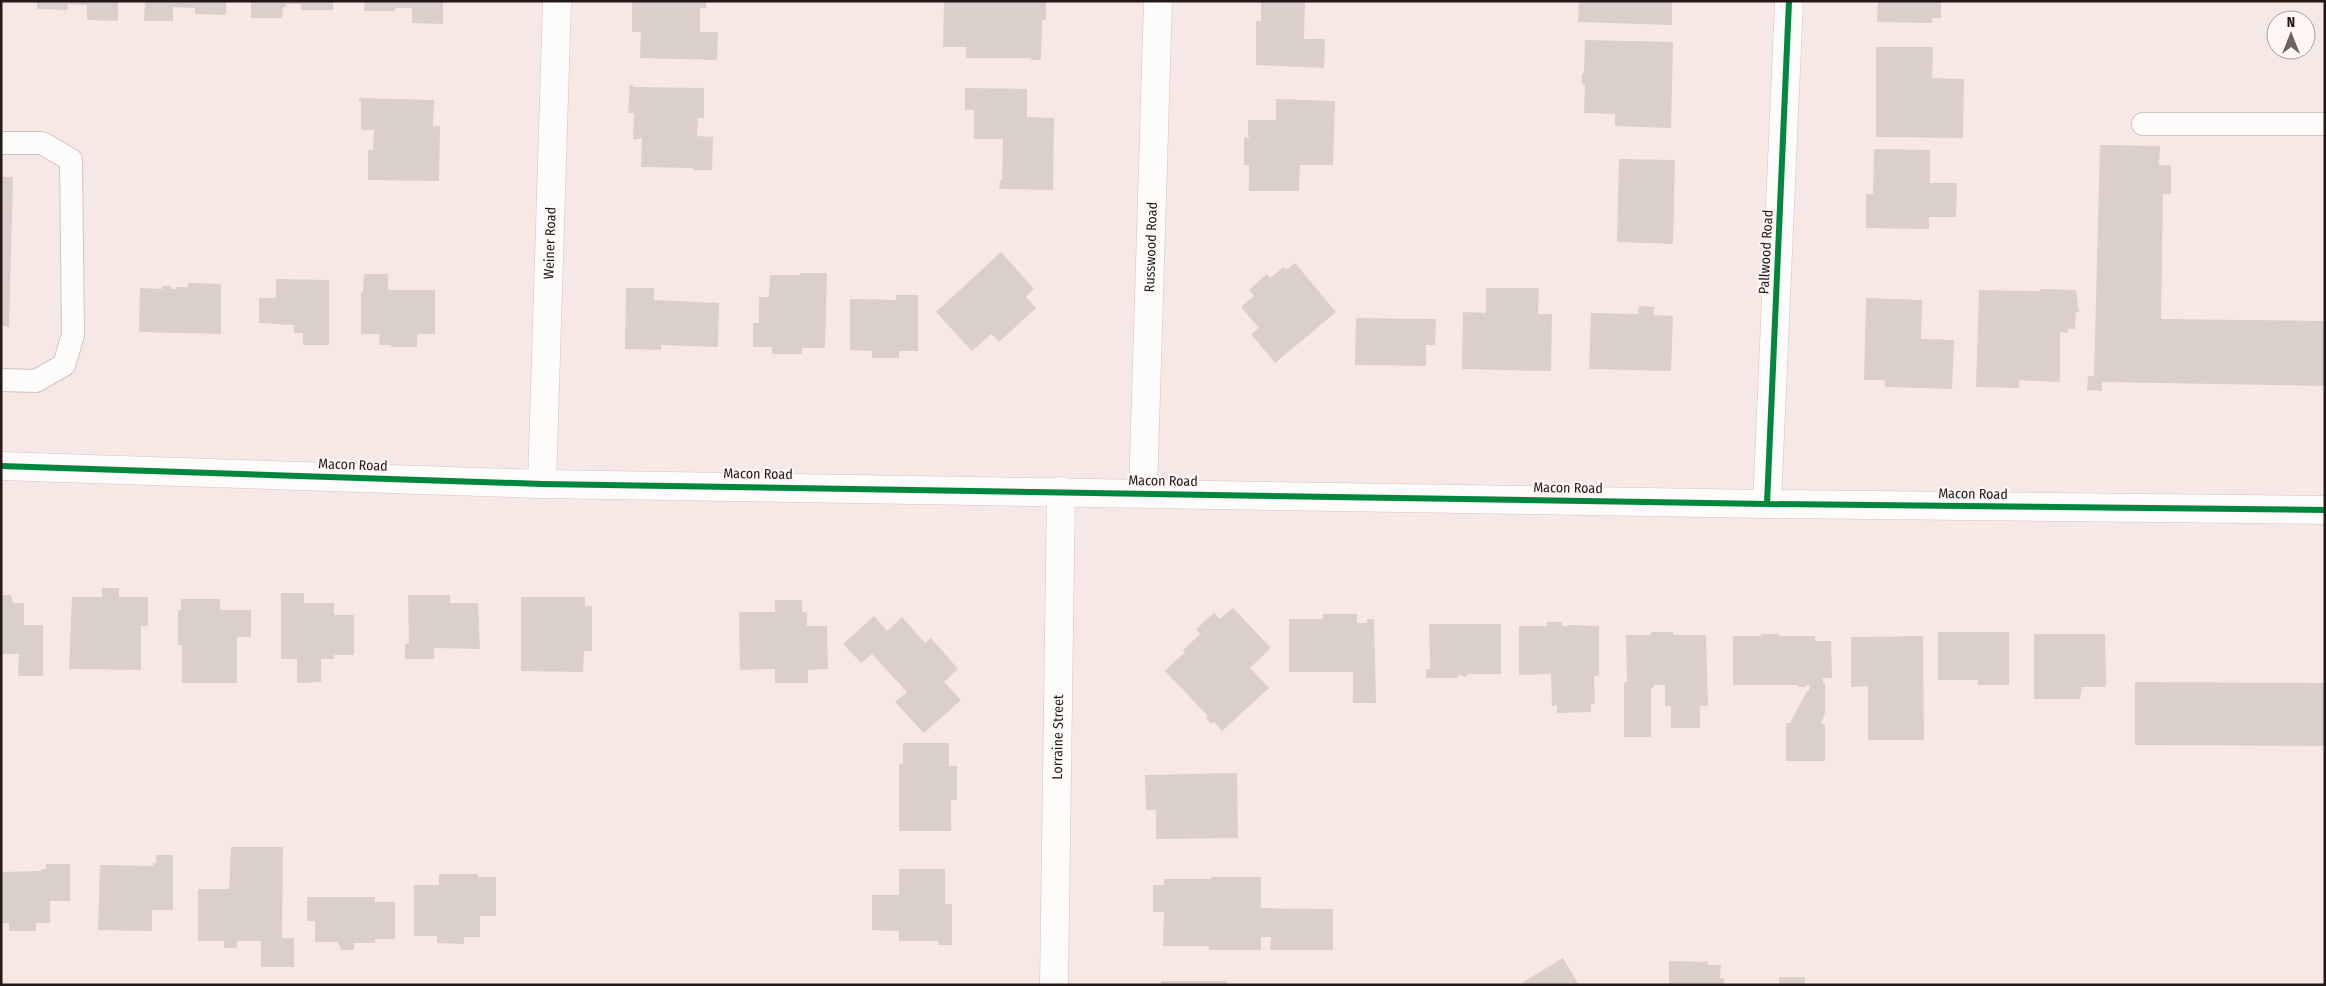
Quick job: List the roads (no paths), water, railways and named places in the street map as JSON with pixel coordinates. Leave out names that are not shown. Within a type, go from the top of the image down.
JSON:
[{"type":"main road","name":"Weiner Road","points":[[542,484],[557,1]]},
{"type":"main road","name":"Russwood Road","points":[[1143,493],[1158,1]]},
{"type":"main road","name":"Pallwood Road","points":[[1767,504],[1789,1]]},
{"type":"main road","name":"Macon Road","points":[[1,466],[542,484],[1767,504],[2325,510]]},
{"type":"main road","name":"Lorraine Street","points":[[1054,985],[1061,491]]},
{"type":"lane","points":[[2143,124],[2325,124]]},
{"type":"lane","points":[[1,143],[42,143],[71,160],[73,335],[64,365],[36,381],[1,380]]}]
